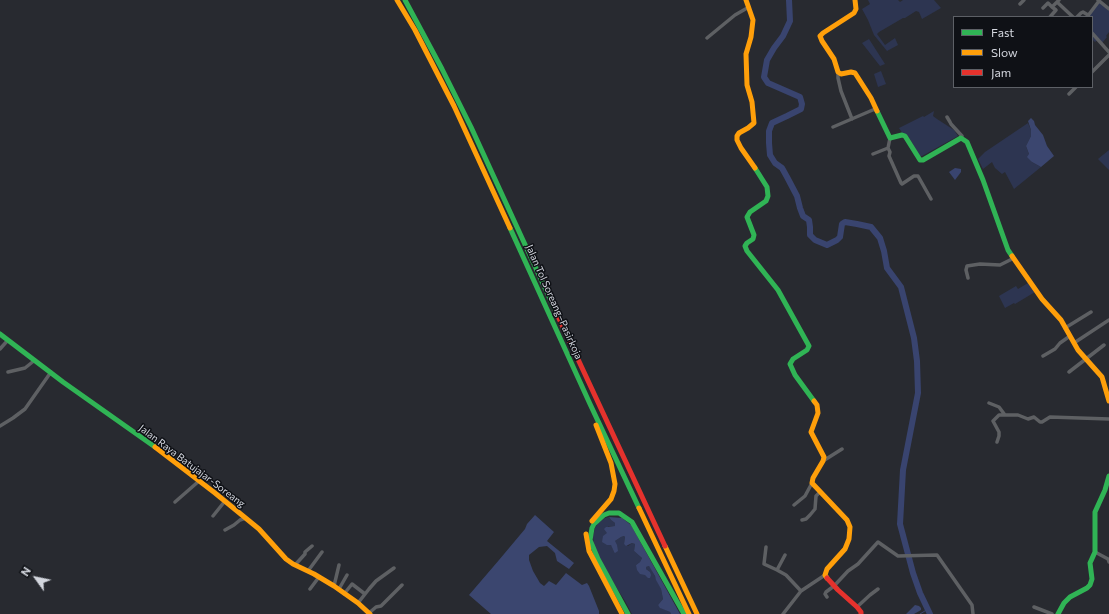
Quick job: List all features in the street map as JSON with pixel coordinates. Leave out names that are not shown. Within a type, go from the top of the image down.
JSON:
[{"type":"main road","name":"Jalan Tol Soreang–Pasirkoja","points":[[397,0],[428,54],[454,106],[590,404],[689,614]]},
{"type":"main road","name":"Jalan Tol Soreang–Pasirkoja","points":[[404,0],[429,44],[471,127],[697,614]]},
{"type":"main road","points":[[746,0],[753,17],[753,27],[746,54],[747,85],[752,102],[754,123],[739,133],[737,140],[738,144],[767,187],[768,196],[763,204],[750,212],[747,217],[754,235],[745,246],[747,251],[778,290],[808,343],[808,349],[793,359],[790,364],[795,375],[818,405],[818,413],[811,432],[824,457],[812,483],[847,520],[850,527],[849,539],[845,549],[828,569],[825,575],[834,586],[857,607],[861,614]]},
{"type":"main road","points":[[855,0],[856,11],[822,33],[820,36],[822,42],[834,59],[838,73],[855,73],[871,98],[890,138],[902,135],[905,136],[916,156],[921,160],[961,138],[967,142],[989,198],[1004,243],[1042,299],[1061,320],[1085,359],[1102,377],[1109,401]]},
{"type":"main road","name":"Jalan Raya Batujajar-Soreang","points":[[0,334],[162,452],[225,501],[268,538],[286,559],[334,586],[369,613]]},
{"type":"main road","points":[[590,404],[595,422],[611,463],[615,484],[611,499],[589,525],[586,536],[587,543],[594,563],[622,614]]},
{"type":"main road","points":[[1058,614],[1064,603],[1070,597],[1090,585],[1092,579],[1090,563],[1095,552],[1095,512],[1105,490],[1109,476]]},
{"type":"main road","points":[[628,614],[598,559],[590,540],[594,524],[604,515],[609,513],[619,513],[632,522],[644,540],[684,614]]},
{"type":"street","points":[[1020,4],[1024,0]]},
{"type":"street","points":[[1078,16],[1081,12],[1087,16],[1099,0],[1109,9]]},
{"type":"street","points":[[1043,8],[1047,1],[1056,10],[1051,16]]},
{"type":"street","points":[[1052,7],[1058,1],[1072,16]]},
{"type":"street","points":[[707,38],[735,15],[748,8]]},
{"type":"street","points":[[1093,34],[1108,49]]},
{"type":"street","points":[[1093,71],[1109,55]]},
{"type":"street","points":[[838,73],[841,91],[852,119]]},
{"type":"street","points":[[1068,94],[1075,88]]},
{"type":"street","points":[[833,127],[875,109]]},
{"type":"street","points":[[947,117],[962,136],[961,138]]},
{"type":"street","points":[[890,138],[888,148],[890,152],[889,156],[901,183],[902,184],[914,176],[918,176],[931,199]]},
{"type":"street","points":[[873,154],[888,148]]},
{"type":"street","points":[[968,278],[966,270],[967,266],[980,264],[1000,265],[1014,258]]},
{"type":"street","points":[[1065,328],[1090,312]]},
{"type":"street","points":[[1074,343],[1109,320]]},
{"type":"street","points":[[1043,356],[1055,349],[1060,343],[1070,336]]},
{"type":"street","points":[[0,349],[8,340]]},
{"type":"street","points":[[1069,372],[1104,345]]},
{"type":"street","points":[[8,372],[26,368],[35,360]]},
{"type":"street","points":[[0,426],[25,409],[51,372]]},
{"type":"street","points":[[989,403],[999,407],[1004,415]]},
{"type":"street","points":[[997,442],[1000,432],[994,423],[994,420],[999,415],[1018,415],[1028,419],[1034,417],[1040,422],[1050,418],[1109,419]]},
{"type":"street","points":[[823,461],[842,449]]},
{"type":"street","points":[[175,502],[199,481]]},
{"type":"street","points":[[794,505],[805,496],[812,483]]},
{"type":"street","points":[[802,520],[806,519],[816,507],[816,496],[820,492]]},
{"type":"street","points":[[213,516],[225,501]]},
{"type":"street","points":[[225,530],[240,520],[246,518]]},
{"type":"street","points":[[827,597],[825,594],[826,592],[834,586],[878,542],[896,555],[938,556],[972,606],[973,614]]},
{"type":"street","points":[[295,565],[305,554],[305,552],[312,546]]},
{"type":"street","points":[[766,547],[764,564],[786,575],[801,591]]},
{"type":"street","points":[[308,571],[322,552]]},
{"type":"street","points":[[1095,552],[1108,559],[1109,562]]},
{"type":"street","points":[[777,570],[785,555]]},
{"type":"street","points":[[334,586],[339,565]]},
{"type":"street","points":[[358,603],[376,581],[394,568]]},
{"type":"street","points":[[339,590],[347,575]]},
{"type":"street","points":[[783,614],[801,591],[825,575]]},
{"type":"street","points":[[310,589],[319,577]]},
{"type":"street","points":[[344,594],[352,584],[365,594]]},
{"type":"street","points":[[369,613],[376,607],[381,606],[402,585]]},
{"type":"street","points":[[857,607],[878,589]]},
{"type":"street","points":[[1034,607],[1052,614]]},
{"type":"shaded area","points":[[868,0],[898,0],[900,2],[903,0],[934,0],[941,8],[922,19],[919,12],[916,11],[879,32],[877,34],[885,45],[895,38],[898,45],[887,51],[874,35],[862,9],[870,4]]},
{"type":"shaded area","points":[[1098,1],[1109,11],[1109,32],[1102,43],[1099,39],[1095,42],[1093,40],[1093,16],[1087,16]]},
{"type":"shaded area","points":[[869,39],[885,64],[880,66],[862,43]]},
{"type":"shaded area","points":[[881,71],[886,84],[878,87],[874,74]]},
{"type":"shaded area","points":[[934,111],[933,116],[954,130],[958,136],[920,156],[908,136],[903,134],[899,128]]},
{"type":"shaded area","points":[[1031,118],[1043,135],[1047,146],[1054,156],[1041,167],[1027,157],[1029,154],[1026,146],[1031,136],[1028,121]]},
{"type":"shaded area","points":[[1028,123],[1031,130],[1031,136],[1026,146],[1032,162],[1041,167],[1014,189],[1005,172],[1002,174],[995,168],[992,162],[983,169],[978,159],[985,152]]},
{"type":"shaded area","points":[[1109,150],[1109,170],[1098,159]]},
{"type":"shaded area","points":[[955,168],[961,169],[961,172],[955,180],[949,172]]},
{"type":"shaded area","points":[[1028,283],[1035,292],[1005,308],[999,296],[1016,286],[1018,289]]},
{"type":"shaded area","points":[[535,515],[554,532],[547,541],[574,563],[569,569],[557,561],[555,553],[547,546],[539,547],[529,555],[529,560],[540,583],[544,586],[549,581],[556,585],[566,573],[582,585],[587,583],[599,614],[491,614],[469,595]]},
{"type":"shaded area","points":[[609,517],[615,523],[615,526],[608,526],[607,533],[614,552],[615,541],[621,537],[625,537],[624,544],[628,546],[632,543],[635,544],[634,551],[642,558],[636,565],[650,572],[646,569],[646,567],[649,566],[651,568],[661,589],[663,599],[658,605],[671,614],[632,614],[594,548],[593,536],[595,528],[598,523]]},
{"type":"shaded area","points":[[609,517],[622,518],[631,525],[680,614],[671,614],[670,612],[660,608],[658,605],[663,599],[661,589],[649,566],[646,567],[646,569],[650,572],[650,578],[640,574],[637,570],[636,565],[642,558],[634,551],[635,544],[632,543],[626,546],[624,544],[625,537],[621,537],[615,541],[618,551],[615,553],[611,545],[607,545],[602,542],[603,536],[607,533],[604,529],[606,527],[615,526],[615,523]]},
{"type":"shaded area","points":[[915,605],[919,606],[921,610],[914,614],[906,614]]},
{"type":"waterway","points":[[789,0],[790,21],[783,36],[767,60],[764,77],[768,83],[800,97],[802,104],[801,109],[772,123],[769,131],[770,155],[775,163],[782,168],[797,196],[803,216],[809,220],[810,235],[815,240],[827,245],[840,237],[842,224],[845,222],[871,227],[880,238],[887,268],[901,287],[914,338],[917,361],[918,393],[903,470],[900,524],[913,573],[930,614]]},
{"type":"waterway","points":[[920,614],[928,609]]},
{"type":"traffic: fast","points":[[405,0],[471,127],[556,312]]},
{"type":"traffic: fast","points":[[877,111],[890,138],[902,135],[905,136],[920,160],[923,160],[961,138],[967,142],[983,180],[1008,250],[1012,256]]},
{"type":"traffic: fast","points":[[755,168],[767,187],[768,196],[766,201],[750,212],[747,217],[754,235],[753,239],[745,246],[747,251],[778,290],[809,346],[807,350],[793,359],[790,364],[795,375],[814,401]]},
{"type":"traffic: fast","points":[[510,228],[639,508]]},
{"type":"traffic: fast","points":[[0,334],[63,382],[155,447]]},
{"type":"traffic: fast","points":[[1058,614],[1064,603],[1070,597],[1090,585],[1092,579],[1090,563],[1095,552],[1095,512],[1105,490],[1109,476]]},
{"type":"traffic: fast","points":[[628,614],[598,559],[590,540],[594,524],[604,515],[609,513],[619,513],[632,522],[684,614]]},
{"type":"traffic: slow","points":[[397,0],[415,30],[454,106],[510,228]]},
{"type":"traffic: slow","points":[[746,0],[753,20],[751,37],[746,54],[747,85],[752,102],[754,123],[739,133],[737,140],[755,168]]},
{"type":"traffic: slow","points":[[855,0],[856,9],[854,13],[820,36],[834,59],[838,72],[841,74],[851,72],[855,73],[871,98],[877,111]]},
{"type":"traffic: slow","points":[[1012,256],[1042,299],[1061,320],[1078,350],[1102,377],[1109,401]]},
{"type":"traffic: slow","points":[[814,401],[817,405],[818,413],[811,432],[824,457],[812,483],[847,520],[850,527],[849,539],[845,549],[827,569],[825,575],[827,578]]},
{"type":"traffic: slow","points":[[592,521],[611,499],[615,484],[611,463],[596,425]]},
{"type":"traffic: slow","points":[[155,447],[259,529],[286,559],[334,586],[358,603],[370,614]]},
{"type":"traffic: slow","points":[[639,508],[689,614]]},
{"type":"traffic: slow","points":[[586,534],[589,551],[622,614]]},
{"type":"traffic: slow","points":[[665,546],[697,614]]},
{"type":"traffic: jam","points":[[556,312],[665,546]]},
{"type":"traffic: jam","points":[[827,578],[857,607],[861,614]]}]
